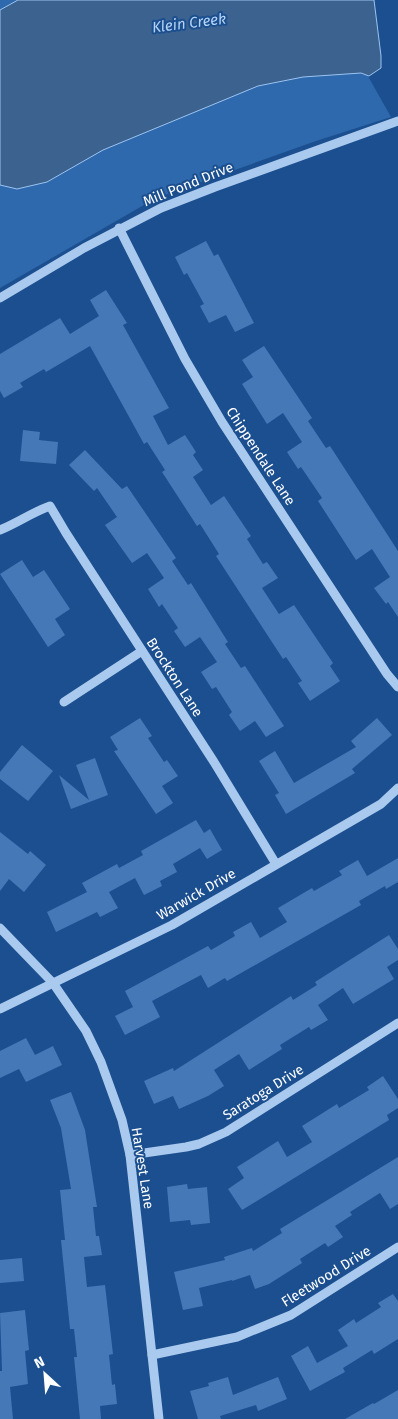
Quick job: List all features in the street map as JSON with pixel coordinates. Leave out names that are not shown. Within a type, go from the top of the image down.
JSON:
[{"type":"street","name":"Mill Pond Drive","points":[[0,298],[119,228],[161,208],[398,121]]},
{"type":"street","name":"Chippendale Lane","points":[[119,228],[185,359],[222,422],[387,674],[398,687]]},
{"type":"street","name":"Brockton Lane","points":[[0,530],[18,523],[36,511],[50,506],[214,762],[276,864]]},
{"type":"street","points":[[64,702],[142,651]]},
{"type":"street","name":"Warwick Drive","points":[[0,1009],[172,925],[381,804],[398,788]]},
{"type":"street","name":"Harvest Lane","points":[[0,928],[53,984],[86,1031],[101,1062],[122,1120],[130,1155],[159,1419]]},
{"type":"street","name":"Saratoga Drive","points":[[130,1155],[199,1144],[226,1132],[398,1023]]},
{"type":"street","name":"Fleetwood Drive","points":[[152,1355],[237,1337],[291,1315],[398,1248]]},
{"type":"shaded area","points":[[0,0],[325,0],[391,117],[316,141],[156,198],[0,288]]},
{"type":"water","name":"Klein Creek","points":[[18,0],[374,0],[381,68],[369,76],[361,73],[303,77],[258,86],[103,150],[47,182],[17,189],[0,185],[0,10]]},
{"type":"building","points":[[206,241],[214,256],[218,254],[254,323],[235,332],[226,315],[209,323],[200,306],[204,304],[187,273],[184,275],[175,257]]},
{"type":"building","points":[[106,290],[127,323],[123,325],[169,408],[153,416],[168,445],[185,435],[196,452],[193,455],[203,470],[193,477],[211,505],[224,496],[251,536],[247,539],[263,564],[267,562],[278,578],[262,588],[279,614],[294,605],[333,663],[330,666],[340,681],[310,701],[298,683],[302,681],[286,657],[283,659],[216,556],[219,554],[200,524],[197,526],[162,472],[165,470],[147,442],[144,444],[90,346],[46,372],[44,369],[20,383],[23,387],[4,398],[0,391],[0,354],[60,318],[70,334],[99,316],[90,300]]},
{"type":"building","points":[[264,346],[312,418],[308,421],[326,448],[330,446],[398,551],[398,617],[388,602],[386,604],[374,588],[390,577],[372,549],[356,560],[318,501],[322,498],[301,467],[298,469],[287,452],[302,442],[283,413],[267,424],[242,384],[253,377],[242,360]]},
{"type":"building","points":[[23,430],[40,432],[39,440],[58,442],[56,464],[20,461]]},
{"type":"building","points":[[85,450],[122,489],[127,486],[176,558],[172,561],[188,585],[191,583],[228,642],[225,644],[241,668],[245,666],[284,726],[266,737],[255,721],[240,731],[229,715],[232,712],[216,687],[212,689],[201,672],[217,662],[200,637],[185,647],[174,631],[178,628],[162,604],[159,607],[148,589],[164,578],[147,553],[132,563],[105,525],[117,517],[97,488],[94,491],[69,465]]},
{"type":"building","points":[[22,560],[33,577],[44,570],[70,609],[55,619],[65,635],[48,647],[0,574]]},
{"type":"building","points":[[140,718],[152,736],[148,738],[164,762],[167,760],[178,776],[162,786],[173,803],[156,814],[114,751],[118,750],[110,737]]},
{"type":"building","points":[[377,718],[392,735],[352,769],[355,773],[286,814],[275,795],[279,793],[259,761],[275,751],[294,783],[356,747],[351,741]]},
{"type":"building","points":[[22,745],[53,771],[28,801],[0,779],[0,772]]},
{"type":"building","points":[[95,758],[108,795],[71,809],[59,775],[89,800],[76,765]]},
{"type":"building","points":[[196,820],[204,833],[210,829],[222,850],[207,859],[200,848],[173,864],[177,872],[160,881],[162,886],[144,895],[135,878],[109,892],[118,908],[100,917],[97,912],[56,932],[47,912],[87,892],[82,883],[117,864],[119,868],[143,855],[141,851]]},
{"type":"building","points":[[0,832],[28,854],[30,851],[46,865],[24,892],[9,879],[0,891]]},
{"type":"building","points":[[398,858],[398,882],[386,889],[385,886],[359,901],[361,905],[227,981],[225,978],[208,988],[201,975],[152,1001],[160,1017],[125,1035],[115,1016],[133,1007],[125,991],[208,946],[211,950],[235,936],[233,932],[251,922],[260,938],[287,922],[278,908],[312,888],[314,891],[342,875],[339,871],[358,860],[367,876]]},
{"type":"building","points":[[389,935],[398,949],[398,960],[387,967],[394,979],[353,1004],[343,988],[318,1005],[328,1020],[311,1030],[309,1027],[280,1045],[282,1049],[249,1070],[239,1054],[214,1070],[224,1086],[208,1096],[179,1109],[173,1096],[154,1104],[144,1081],[173,1068],[174,1071],[291,996],[293,1000],[317,985],[315,982]]},
{"type":"building","points":[[26,1038],[35,1055],[53,1046],[62,1065],[26,1082],[19,1069],[0,1078],[0,1051]]},
{"type":"building","points":[[383,1076],[398,1099],[398,1108],[387,1115],[389,1120],[242,1210],[228,1189],[244,1178],[237,1167],[278,1141],[287,1157],[312,1142],[302,1126],[337,1104],[339,1108],[369,1090],[367,1087]]},
{"type":"building","points":[[71,1092],[85,1130],[97,1207],[93,1207],[96,1236],[99,1236],[102,1255],[84,1257],[87,1287],[105,1285],[113,1354],[109,1355],[112,1385],[115,1384],[117,1404],[100,1406],[101,1419],[80,1419],[74,1357],[77,1357],[74,1329],[70,1329],[61,1240],[65,1240],[60,1190],[71,1189],[61,1128],[50,1100]]},
{"type":"building","points":[[398,1157],[398,1204],[390,1209],[380,1193],[350,1212],[352,1215],[335,1226],[343,1237],[328,1247],[325,1243],[300,1259],[302,1263],[269,1284],[255,1289],[250,1275],[199,1288],[203,1306],[183,1310],[174,1272],[225,1260],[224,1257],[252,1248],[253,1251],[282,1233],[280,1229]]},
{"type":"building","points":[[187,1184],[188,1189],[207,1187],[210,1223],[191,1225],[190,1220],[170,1222],[167,1187]]},
{"type":"building","points":[[22,1258],[24,1281],[0,1283],[0,1260]]},
{"type":"building","points":[[393,1294],[398,1301],[398,1339],[374,1354],[372,1350],[343,1368],[345,1372],[310,1391],[291,1356],[308,1346],[317,1363],[348,1346],[338,1330],[354,1319],[356,1323],[381,1307],[378,1303]]},
{"type":"building","points":[[25,1310],[29,1350],[25,1351],[28,1384],[10,1387],[13,1419],[0,1419],[0,1371],[2,1371],[0,1313]]},
{"type":"building","points":[[228,1377],[233,1395],[278,1377],[287,1399],[258,1411],[256,1405],[220,1416],[221,1419],[198,1419],[190,1391],[209,1386],[208,1383]]},
{"type":"building","points":[[398,1390],[398,1419],[345,1419],[374,1404]]}]
